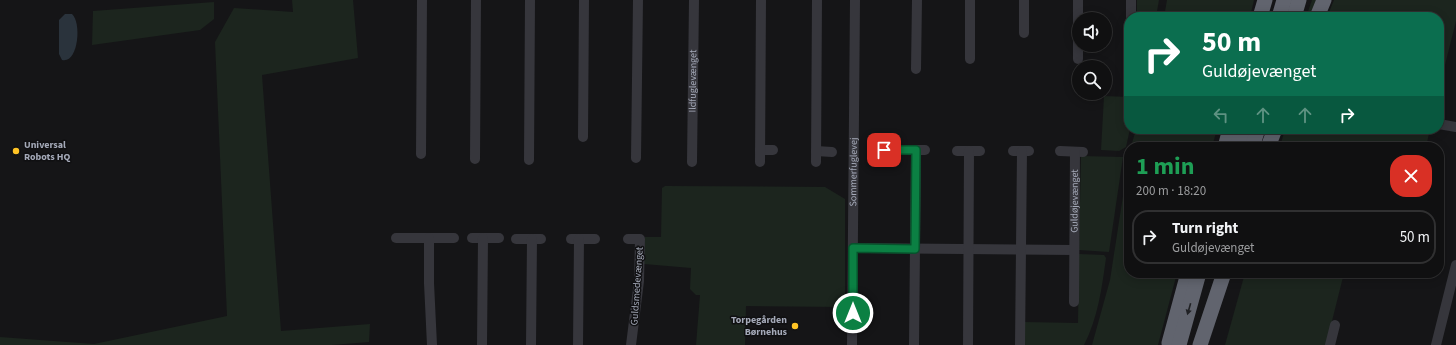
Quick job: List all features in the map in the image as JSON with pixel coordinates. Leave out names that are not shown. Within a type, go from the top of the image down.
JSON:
[{"type":"highway","points":[[1261,12],[1265,0]]},
{"type":"highway","points":[[1280,12],[1284,0]]},
{"type":"highway","points":[[1295,12],[1299,0]]},
{"type":"highway","points":[[1319,12],[1324,0]]},
{"type":"highway","points":[[1168,345],[1187,278]]},
{"type":"highway","points":[[1179,345],[1198,278]]},
{"type":"highway","points":[[1194,345],[1213,278]]},
{"type":"highway","points":[[1200,345],[1222,278]]},
{"type":"street","points":[[421,154],[422,0]]},
{"type":"street","points":[[475,159],[476,0]]},
{"type":"street","points":[[529,160],[530,0]]},
{"type":"street","points":[[583,137],[584,0]]},
{"type":"street","points":[[636,158],[638,0]]},
{"type":"street","name":"Ildfuglevænget","points":[[692,162],[694,0]]},
{"type":"street","points":[[760,162],[761,0]]},
{"type":"street","points":[[816,162],[817,0]]},
{"type":"street","name":"Sommerfuglevej","points":[[852,345],[855,0]]},
{"type":"street","points":[[916,69],[917,0]]},
{"type":"street","points":[[970,0],[970,59]]},
{"type":"street","points":[[1024,0],[1024,33]]},
{"type":"street","points":[[1078,0],[1078,59]]},
{"type":"street","points":[[1131,0],[1131,12]]},
{"type":"street","points":[[1444,125],[1456,128]]},
{"type":"street","points":[[760,150],[773,150]]},
{"type":"street","points":[[884,150],[921,150],[915,249],[914,345]]},
{"type":"street","points":[[816,151],[832,152]]},
{"type":"street","points":[[957,151],[980,151]]},
{"type":"street","points":[[968,345],[969,151]]},
{"type":"street","points":[[1020,345],[1021,151]]},
{"type":"street","name":"Guldøjevænget","points":[[1060,151],[1079,152],[1074,250],[1074,302]]},
{"type":"street","points":[[396,238],[454,238]]},
{"type":"street","points":[[429,238],[429,283],[432,345]]},
{"type":"street","points":[[472,238],[499,238]]},
{"type":"street","points":[[482,345],[483,238]]},
{"type":"street","points":[[516,239],[536,239],[531,345]]},
{"type":"street","points":[[578,345],[575,239],[595,239]]},
{"type":"street","name":"Guldsmedevænget","points":[[628,239],[640,239],[639,281],[631,345]]},
{"type":"street","points":[[853,248],[1074,250]]},
{"type":"street","points":[[1436,345],[1456,265]]},
{"type":"street","points":[[1330,345],[1335,325]]},
{"type":"shaded area","points":[[292,0],[353,0],[358,58],[262,75],[281,331],[370,324],[369,342],[332,345],[0,345],[0,337],[94,344],[227,316],[215,42],[234,8],[293,12]]},
{"type":"shaded area","points":[[1137,0],[1159,0],[1157,12],[1137,12]]},
{"type":"shaded area","points":[[1167,0],[1254,0],[1251,12],[1165,12]]},
{"type":"shaded area","points":[[1312,0],[1317,0],[1313,12],[1308,12]]},
{"type":"shaded area","points":[[1334,0],[1456,0],[1456,21],[1444,69],[1444,12],[1329,12]]},
{"type":"shaded area","points":[[214,2],[214,19],[200,30],[92,45],[93,11]]},
{"type":"shaded area","points":[[65,14],[72,14],[75,19],[77,26],[77,42],[72,56],[67,60],[62,60],[59,54],[59,20]]},
{"type":"shaded area","points":[[1112,96],[1124,97],[1124,134],[1129,134],[1127,142],[1124,142],[1124,148],[1119,151],[1101,150],[1104,100],[1112,100]]},
{"type":"shaded area","points":[[1135,134],[1216,134],[1213,142],[1132,142]]},
{"type":"shaded area","points":[[1284,134],[1429,134],[1427,142],[1281,142]]},
{"type":"shaded area","points":[[1081,156],[1123,157],[1109,252],[1079,250]]},
{"type":"shaded area","points":[[665,186],[825,187],[845,199],[845,307],[746,306],[745,345],[696,345],[700,295],[696,295],[690,289],[691,268],[644,264],[645,237],[661,237],[662,188]]},
{"type":"shaded area","points":[[1124,189],[1124,278],[1176,278],[1158,345],[1092,345],[1110,280]]},
{"type":"shaded area","points":[[1079,254],[1104,255],[1106,258],[1096,313],[1084,345],[1024,345],[1024,322],[1078,323]]},
{"type":"shaded area","points":[[1244,278],[1343,278],[1326,345],[1225,345]]},
{"type":"place","name":"Universal Robots HQ","points":[[16,151]]},
{"type":"place","name":"Torpegården Børnehus","points":[[795,326]]},
{"type":"route","points":[[853,313],[853,248],[915,249],[916,150],[884,150]]}]
